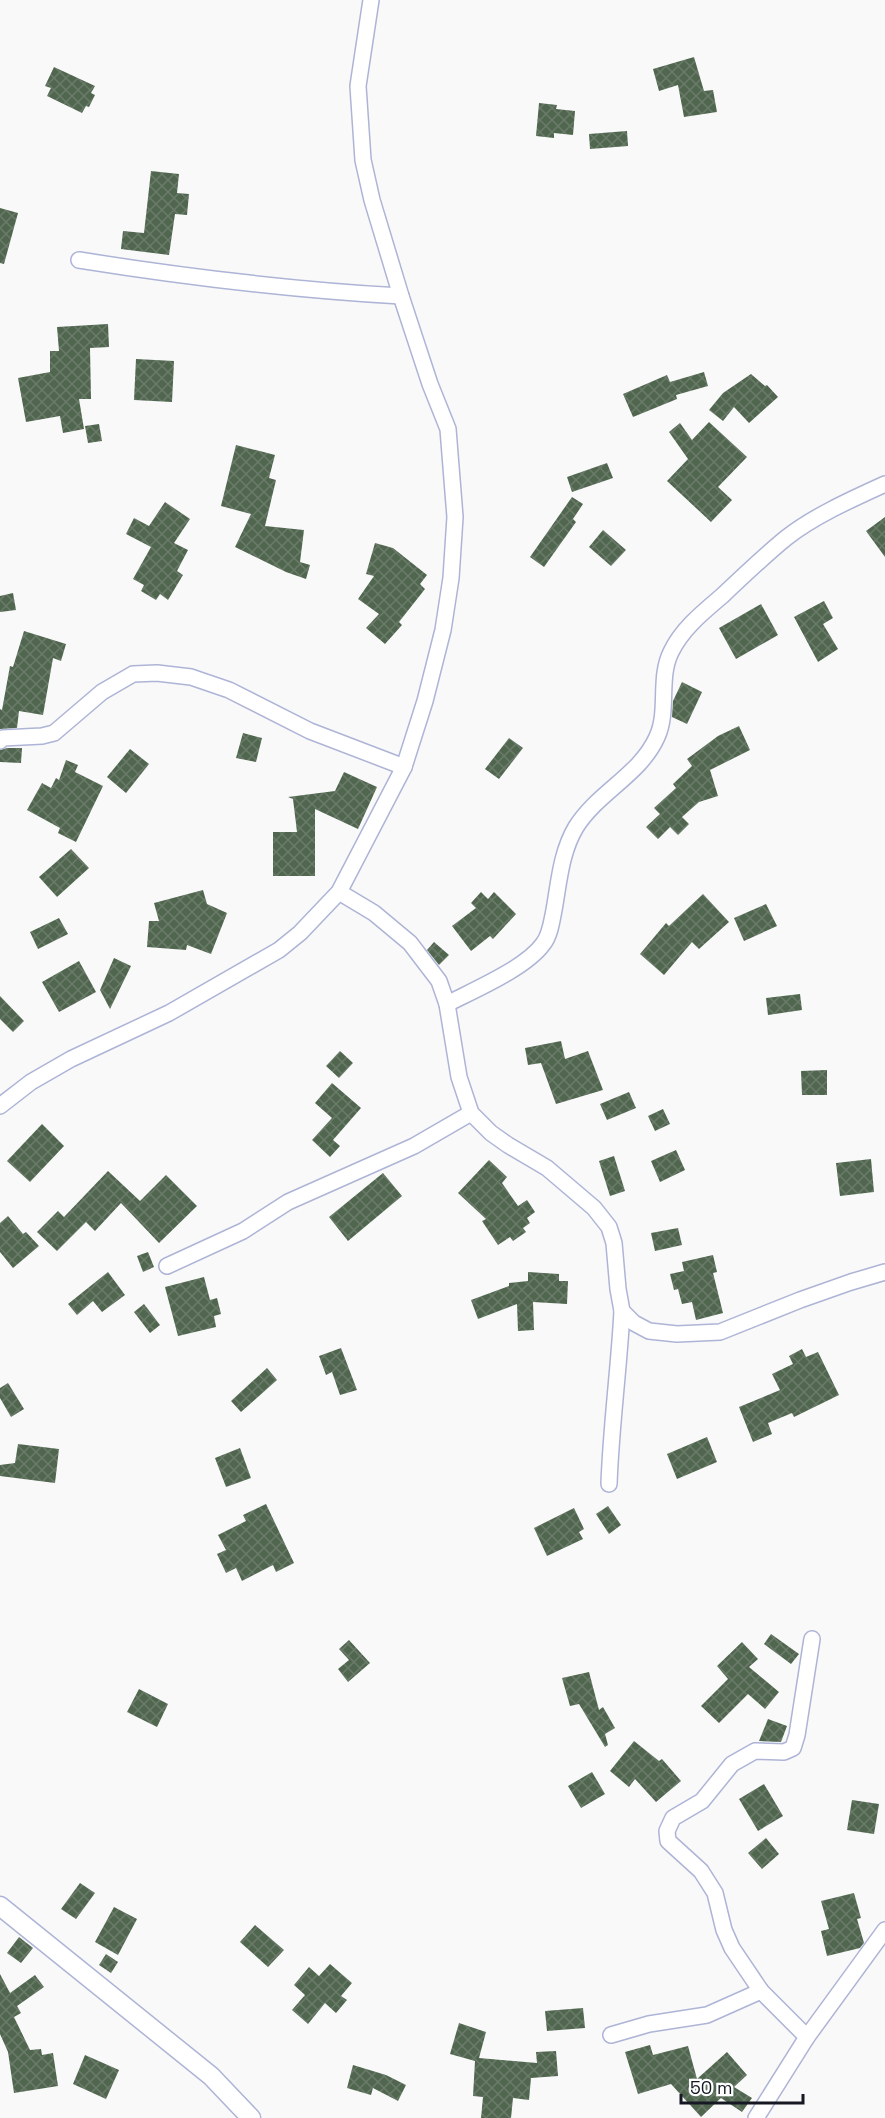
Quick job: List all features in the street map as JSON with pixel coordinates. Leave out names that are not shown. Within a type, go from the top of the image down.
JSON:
[{"type":"street","points":[[0,1106],[31,1082],[70,1059],[169,1013],[279,950],[300,933],[339,892],[404,767],[426,701],[443,630],[451,578],[455,517],[448,429],[430,384],[401,296],[372,200],[363,160],[358,86],[371,0]]},
{"type":"street","points":[[79,260],[151,272],[253,284],[401,296]]},
{"type":"street","points":[[447,1004],[528,958],[544,944],[552,920],[564,856],[575,828],[592,805],[640,764],[657,736],[663,714],[663,691],[669,655],[684,630],[787,537],[843,504],[885,484]]},
{"type":"street","points":[[0,741],[3,738],[54,733],[102,692],[133,674],[157,673],[191,677],[230,690],[310,731],[404,767]]},
{"type":"street","points":[[339,892],[374,913],[410,943],[439,981],[447,1004],[459,1077],[471,1113],[491,1133],[547,1168],[594,1208],[609,1227],[614,1243],[622,1311],[611,1426],[609,1484]]},
{"type":"street","points":[[167,1266],[243,1231],[288,1202],[414,1146],[471,1113]]},
{"type":"street","points":[[622,1311],[634,1323],[649,1331],[677,1334],[720,1332],[810,1296],[885,1272]]},
{"type":"street","points":[[807,2037],[761,1991],[732,1948],[724,1930],[715,1893],[701,1871],[668,1840],[667,1831],[673,1818],[702,1801],[732,1764],[755,1751],[784,1752],[793,1748],[812,1640]]},
{"type":"street","points":[[0,1906],[211,2076],[251,2118]]},
{"type":"street","points":[[756,2118],[807,2037],[885,1930]]},
{"type":"street","points":[[611,2035],[649,2024],[707,2015],[761,1991]]},
{"type":"building","points":[[694,57],[704,91],[713,90],[717,112],[684,117],[678,85],[659,91],[653,69]]},
{"type":"building","points":[[54,67],[95,86],[91,93],[95,95],[89,107],[86,106],[82,113],[47,96],[51,88],[45,86]]},
{"type":"building","points":[[539,103],[557,105],[556,109],[575,111],[573,135],[554,133],[554,138],[536,136]]},
{"type":"building","points":[[627,131],[628,146],[590,149],[589,134]]},
{"type":"building","points":[[151,171],[179,174],[177,193],[189,194],[187,215],[175,214],[169,255],[121,249],[123,231],[144,233]]},
{"type":"building","points":[[0,208],[18,213],[4,264],[0,263]]},
{"type":"building","points":[[108,324],[109,347],[90,348],[91,399],[79,399],[84,429],[63,433],[60,416],[26,422],[18,378],[50,372],[50,351],[59,351],[57,327]]},
{"type":"building","points":[[136,359],[174,361],[172,402],[134,400]]},
{"type":"building","points":[[704,372],[708,386],[676,395],[677,399],[633,417],[623,394],[667,375],[670,382]]},
{"type":"building","points":[[751,374],[765,386],[767,385],[778,397],[749,423],[734,407],[723,421],[709,410],[723,393]]},
{"type":"building","points":[[709,422],[747,457],[718,487],[732,500],[711,522],[667,481],[688,459],[669,432],[680,423],[692,440]]},
{"type":"building","points":[[99,424],[102,441],[88,443],[85,426]]},
{"type":"building","points":[[236,445],[275,455],[269,478],[276,480],[265,526],[304,530],[300,562],[310,565],[306,579],[286,572],[235,547],[251,514],[221,506]]},
{"type":"building","points":[[607,463],[613,478],[572,492],[567,477]]},
{"type":"building","points":[[572,497],[583,504],[573,519],[576,522],[544,567],[530,557]]},
{"type":"building","points":[[165,502],[190,519],[174,543],[188,550],[177,571],[183,575],[168,600],[160,594],[156,600],[141,591],[144,585],[133,579],[151,547],[126,534],[134,518],[149,526]]},
{"type":"building","points":[[885,517],[885,557],[866,531]]},
{"type":"building","points":[[603,530],[626,550],[611,566],[589,547]]},
{"type":"building","points":[[375,543],[393,548],[427,575],[420,584],[425,589],[399,622],[402,625],[385,644],[366,628],[379,614],[358,599],[374,576],[366,574]]},
{"type":"building","points":[[13,593],[16,610],[0,612],[0,596]]},
{"type":"building","points":[[824,601],[833,618],[823,624],[838,649],[818,662],[794,617]]},
{"type":"building","points":[[761,604],[778,635],[736,659],[719,628]]},
{"type":"building","points":[[24,631],[66,644],[61,661],[53,658],[43,715],[19,711],[17,728],[0,729],[0,709],[2,710],[10,666],[13,667]]},
{"type":"building","points":[[682,682],[702,692],[687,724],[672,717],[673,701]]},
{"type":"building","points":[[739,726],[750,750],[710,770],[718,796],[699,802],[682,817],[689,824],[678,835],[670,827],[658,839],[646,827],[660,814],[654,808],[676,788],[673,784],[692,766],[687,759],[718,736]]},
{"type":"building","points":[[243,733],[262,738],[256,762],[236,758]]},
{"type":"building","points":[[509,738],[523,748],[499,779],[485,769]]},
{"type":"building","points":[[22,748],[21,763],[0,762],[0,750]]},
{"type":"building","points":[[130,749],[149,764],[126,793],[107,777]]},
{"type":"building","points":[[66,760],[78,765],[75,772],[103,786],[76,842],[58,833],[60,828],[27,810],[42,783],[51,788],[56,778],[59,780]]},
{"type":"building","points":[[344,772],[377,787],[358,829],[315,809],[315,876],[273,876],[273,832],[297,832],[293,799],[288,797],[335,791]]},
{"type":"building","points":[[71,849],[89,868],[57,897],[39,877]]},
{"type":"building","points":[[203,890],[207,904],[227,913],[211,954],[187,945],[186,950],[147,947],[149,921],[159,921],[154,903]]},
{"type":"building","points":[[481,892],[488,899],[494,892],[516,914],[493,939],[490,936],[471,951],[452,926],[476,908],[471,903]]},
{"type":"building","points":[[703,894],[729,922],[699,949],[692,942],[664,975],[640,954],[666,923],[669,926]]},
{"type":"building","points":[[766,904],[777,926],[744,941],[734,918]]},
{"type":"building","points":[[59,918],[68,934],[38,949],[30,932]]},
{"type":"building","points":[[434,942],[449,955],[439,965],[427,950]]},
{"type":"building","points":[[114,958],[131,966],[110,1009],[100,990]]},
{"type":"building","points":[[79,961],[96,992],[59,1012],[42,982]]},
{"type":"building","points":[[800,994],[802,1010],[768,1015],[766,998]]},
{"type":"building","points":[[0,996],[24,1021],[13,1032],[0,1019]]},
{"type":"building","points":[[561,1041],[565,1059],[588,1051],[603,1090],[556,1104],[541,1063],[528,1065],[525,1048]]},
{"type":"building","points":[[340,1051],[353,1063],[339,1078],[326,1066]]},
{"type":"building","points":[[827,1070],[827,1095],[802,1095],[801,1071]]},
{"type":"building","points":[[332,1083],[361,1108],[333,1140],[340,1146],[330,1157],[312,1140],[332,1118],[315,1103]]},
{"type":"building","points":[[629,1092],[636,1108],[607,1120],[600,1104]]},
{"type":"building","points":[[663,1109],[670,1124],[655,1131],[648,1116]]},
{"type":"building","points":[[42,1124],[64,1146],[30,1182],[7,1161]]},
{"type":"building","points":[[676,1150],[685,1170],[660,1182],[651,1161]]},
{"type":"building","points":[[614,1156],[625,1191],[610,1196],[599,1161]]},
{"type":"building","points":[[871,1159],[874,1192],[840,1196],[836,1163]]},
{"type":"building","points":[[489,1160],[507,1177],[502,1183],[518,1206],[527,1200],[535,1212],[527,1218],[530,1223],[523,1228],[526,1232],[513,1241],[510,1237],[498,1245],[482,1221],[486,1219],[458,1193]]},
{"type":"building","points":[[108,1171],[140,1201],[166,1175],[197,1206],[159,1243],[121,1203],[95,1231],[86,1222],[57,1251],[37,1232],[58,1211],[64,1217]]},
{"type":"building","points":[[383,1173],[402,1196],[348,1241],[329,1217]]},
{"type":"building","points":[[8,1216],[23,1234],[26,1232],[39,1246],[13,1268],[0,1252],[0,1223]]},
{"type":"building","points":[[678,1228],[682,1245],[655,1251],[651,1233]]},
{"type":"building","points":[[148,1252],[154,1267],[143,1272],[137,1256]]},
{"type":"building","points":[[713,1255],[717,1272],[713,1273],[723,1313],[696,1320],[692,1302],[682,1304],[678,1289],[674,1290],[670,1274],[684,1271],[682,1262]]},
{"type":"building","points":[[108,1272],[125,1295],[102,1312],[93,1301],[77,1315],[68,1304]]},
{"type":"building","points":[[528,1272],[559,1274],[559,1281],[568,1281],[567,1304],[533,1302],[534,1330],[518,1331],[517,1304],[478,1319],[471,1300],[509,1286],[509,1283],[528,1281]]},
{"type":"building","points":[[204,1277],[210,1300],[217,1298],[221,1314],[214,1316],[216,1327],[178,1336],[165,1287]]},
{"type":"building","points":[[144,1304],[160,1325],[150,1333],[134,1312]]},
{"type":"building","points":[[341,1348],[357,1390],[340,1395],[332,1372],[326,1375],[319,1356]]},
{"type":"building","points":[[802,1349],[806,1357],[818,1352],[839,1395],[794,1417],[792,1413],[768,1423],[772,1434],[753,1442],[739,1407],[780,1390],[772,1374],[793,1364],[789,1356]]},
{"type":"building","points":[[267,1368],[277,1380],[241,1412],[231,1401]]},
{"type":"building","points":[[8,1383],[24,1409],[11,1417],[0,1398],[0,1388]]},
{"type":"building","points":[[707,1437],[717,1462],[677,1479],[667,1454]]},
{"type":"building","points":[[18,1444],[59,1449],[55,1483],[0,1476],[0,1465],[15,1463]]},
{"type":"building","points":[[240,1448],[251,1478],[226,1487],[215,1458]]},
{"type":"building","points":[[266,1504],[294,1563],[276,1572],[273,1565],[242,1581],[236,1568],[226,1573],[217,1554],[226,1550],[218,1535],[246,1521],[243,1515]]},
{"type":"building","points":[[608,1506],[621,1525],[609,1534],[596,1514]]},
{"type":"building","points":[[574,1508],[584,1529],[579,1532],[583,1539],[547,1556],[534,1528]]},
{"type":"building","points":[[771,1634],[799,1654],[791,1664],[764,1644]]},
{"type":"building","points":[[349,1640],[370,1663],[348,1682],[338,1669],[349,1660],[339,1649]]},
{"type":"building","points":[[742,1642],[758,1659],[749,1667],[779,1692],[765,1709],[748,1694],[719,1723],[701,1706],[728,1679],[717,1666]]},
{"type":"building","points":[[589,1672],[599,1710],[603,1707],[615,1728],[605,1734],[608,1745],[605,1747],[579,1704],[570,1706],[562,1678]]},
{"type":"building","points":[[139,1689],[168,1704],[157,1727],[127,1712]]},
{"type":"building","points":[[768,1719],[787,1726],[781,1742],[759,1741]]},
{"type":"building","points":[[634,1741],[659,1761],[662,1759],[681,1781],[656,1802],[635,1779],[629,1787],[610,1771]]},
{"type":"building","points":[[592,1772],[605,1794],[581,1808],[568,1786]]},
{"type":"building","points":[[764,1784],[783,1816],[758,1831],[739,1799]]},
{"type":"building","points":[[852,1800],[879,1804],[874,1834],[847,1830]]},
{"type":"building","points":[[766,1838],[779,1854],[762,1869],[748,1853]]},
{"type":"building","points":[[80,1883],[95,1893],[76,1919],[61,1909]]},
{"type":"building","points":[[854,1893],[861,1918],[857,1919],[864,1943],[860,1948],[827,1956],[821,1931],[829,1929],[821,1901]]},
{"type":"building","points":[[114,1907],[137,1919],[118,1955],[95,1942]]},
{"type":"building","points":[[255,1925],[284,1950],[268,1967],[240,1942]]},
{"type":"building","points":[[19,1937],[33,1948],[21,1963],[7,1953]]},
{"type":"building","points":[[106,1954],[118,1962],[111,1973],[99,1965]]},
{"type":"building","points":[[330,1964],[352,1983],[341,1996],[347,2000],[336,2013],[325,2003],[308,2024],[292,2010],[305,1995],[294,1985],[309,1967],[319,1976]]},
{"type":"building","points":[[0,1974],[10,1993],[35,1975],[44,1987],[17,2006],[21,2013],[14,2017],[30,2050],[41,2049],[42,2055],[53,2053],[58,2086],[14,2093],[8,2052],[0,2034]]},
{"type":"building","points":[[583,2008],[585,2028],[547,2031],[545,2011]]},
{"type":"building","points":[[459,2023],[486,2032],[479,2058],[537,2063],[536,2052],[556,2051],[558,2076],[531,2078],[529,2100],[513,2098],[511,2118],[481,2118],[483,2097],[473,2096],[475,2061],[450,2054]]},
{"type":"building","points":[[650,2045],[653,2055],[688,2046],[697,2079],[727,2052],[747,2075],[734,2087],[752,2098],[742,2112],[721,2098],[701,2117],[671,2084],[638,2094],[625,2052]]},
{"type":"building","points":[[85,2055],[119,2070],[106,2099],[73,2084]]},
{"type":"building","points":[[353,2065],[386,2075],[406,2085],[398,2101],[373,2088],[371,2095],[347,2088]]}]
